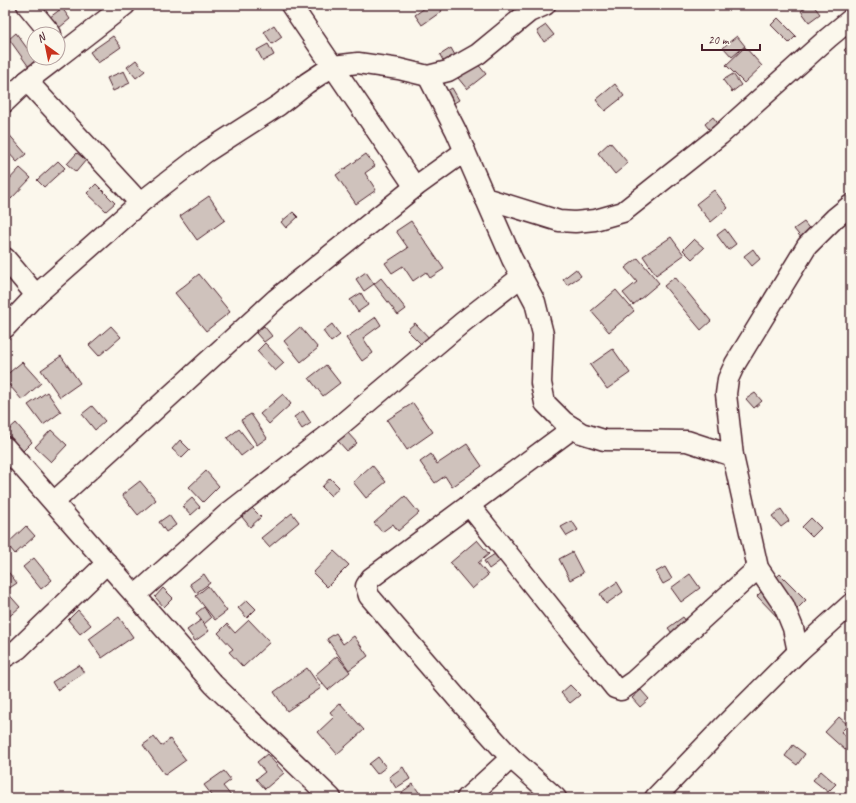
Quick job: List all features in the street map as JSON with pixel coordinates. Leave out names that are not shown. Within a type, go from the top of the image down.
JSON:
[{"type":"street","points":[[27,5],[44,26]]},
{"type":"street","points":[[66,47],[125,5]]},
{"type":"street","points":[[291,5],[415,188]]},
{"type":"street","points":[[5,328],[36,295],[140,203],[206,152],[279,105],[307,83],[333,66],[358,63],[428,76],[448,71],[478,54],[529,12],[545,5]]},
{"type":"street","points":[[486,198],[559,221],[575,222],[595,220],[622,212],[720,135],[851,19]]},
{"type":"street","points":[[5,102],[44,66]]},
{"type":"street","points":[[428,76],[465,151],[522,277],[535,302],[543,334],[541,383],[545,403],[564,422],[581,434],[604,440],[687,441],[733,456]]},
{"type":"street","points":[[27,81],[140,203]]},
{"type":"street","points":[[54,502],[276,299],[415,188],[465,151]]},
{"type":"street","points":[[798,652],[793,628],[784,606],[758,568],[733,456],[726,394],[728,379],[735,364],[807,246],[835,218],[851,205]]},
{"type":"street","points":[[5,258],[36,295]]},
{"type":"street","points":[[136,595],[227,514],[336,429],[464,322],[522,277]]},
{"type":"street","points":[[556,798],[511,758],[456,697],[369,596],[366,586],[371,578],[573,428]]},
{"type":"street","points":[[5,447],[213,684],[331,798]]},
{"type":"street","points":[[470,505],[615,688],[621,690],[634,681],[758,568]]},
{"type":"street","points":[[5,657],[18,649],[107,562]]},
{"type":"street","points":[[655,798],[798,652],[851,604]]},
{"type":"street","points":[[467,798],[511,758]]},
{"type":"building","points":[[429,5],[438,5],[442,11],[422,25],[415,15]]},
{"type":"building","points":[[809,5],[813,5],[820,14],[809,22],[801,11]]},
{"type":"building","points":[[62,8],[70,19],[61,26],[49,26],[45,21]]},
{"type":"building","points":[[778,18],[796,36],[789,43],[771,25]]},
{"type":"building","points":[[274,25],[282,37],[272,44],[264,32]]},
{"type":"building","points":[[546,25],[554,35],[544,42],[537,31]]},
{"type":"building","points":[[16,33],[26,47],[26,63],[9,39]]},
{"type":"building","points":[[113,36],[121,47],[98,63],[90,52]]},
{"type":"building","points":[[737,36],[745,46],[732,57],[723,47]]},
{"type":"building","points":[[268,44],[274,55],[263,61],[257,50]]},
{"type":"building","points":[[851,44],[851,58],[844,50]]},
{"type":"building","points":[[745,47],[762,66],[744,83],[726,65]]},
{"type":"building","points":[[451,48],[456,57],[445,64],[440,55]]},
{"type":"building","points":[[136,60],[145,71],[136,78],[127,67]]},
{"type":"building","points":[[477,63],[486,74],[467,89],[458,78]]},
{"type":"building","points":[[28,66],[49,66],[36,77]]},
{"type":"building","points":[[124,71],[130,83],[113,91],[107,78]]},
{"type":"building","points":[[733,74],[741,85],[732,92],[723,80]]},
{"type":"building","points":[[615,84],[624,96],[605,111],[596,100]]},
{"type":"building","points":[[452,88],[459,100],[449,106],[442,94]]},
{"type":"building","points":[[713,117],[720,126],[712,133],[705,124]]},
{"type":"building","points":[[5,131],[26,154],[17,162],[5,149]]},
{"type":"building","points":[[610,142],[628,163],[615,174],[598,153]]},
{"type":"building","points":[[77,153],[86,160],[76,172],[67,164]]},
{"type":"building","points":[[366,154],[375,166],[365,173],[376,190],[356,204],[336,175]]},
{"type":"building","points":[[58,161],[65,168],[44,187],[37,180]]},
{"type":"building","points":[[20,168],[31,178],[11,199],[5,193],[5,184]]},
{"type":"building","points":[[96,184],[115,203],[106,211],[87,193]]},
{"type":"building","points":[[714,190],[728,208],[711,222],[696,204]]},
{"type":"building","points":[[209,196],[225,220],[197,240],[180,216]]},
{"type":"building","points":[[293,212],[298,217],[286,228],[281,222]]},
{"type":"building","points":[[411,221],[444,269],[430,278],[426,272],[413,281],[403,266],[392,273],[385,263],[408,248],[396,231]]},
{"type":"building","points":[[804,222],[812,232],[803,240],[794,229]]},
{"type":"building","points":[[725,229],[736,244],[728,250],[717,235]]},
{"type":"building","points":[[671,237],[684,255],[656,275],[643,256]]},
{"type":"building","points":[[694,239],[704,248],[692,259],[683,250]]},
{"type":"building","points":[[753,249],[760,259],[752,266],[744,256]]},
{"type":"building","points":[[638,258],[659,283],[633,305],[623,293],[637,282],[625,268]]},
{"type":"building","points":[[576,269],[581,276],[567,285],[563,279]]},
{"type":"building","points":[[366,272],[374,284],[364,291],[356,279]]},
{"type":"building","points":[[199,274],[230,312],[206,331],[175,293]]},
{"type":"building","points":[[675,277],[711,321],[701,330],[664,286]]},
{"type":"building","points":[[381,278],[406,309],[398,315],[374,284]]},
{"type":"building","points":[[616,290],[634,311],[609,332],[591,311]]},
{"type":"building","points":[[361,293],[368,305],[358,312],[350,300]]},
{"type":"building","points":[[376,317],[381,325],[363,338],[373,353],[362,361],[346,338]]},
{"type":"building","points":[[415,323],[433,342],[426,349],[407,330]]},
{"type":"building","points":[[332,324],[340,335],[331,342],[323,331]]},
{"type":"building","points":[[111,326],[121,337],[99,356],[89,345]]},
{"type":"building","points":[[264,326],[272,336],[264,342],[256,333]]},
{"type":"building","points":[[300,327],[318,348],[301,362],[284,341]]},
{"type":"building","points":[[265,343],[284,363],[275,371],[257,351]]},
{"type":"building","points":[[613,349],[630,373],[607,389],[590,365]]},
{"type":"building","points":[[61,356],[80,383],[60,397],[41,370]]},
{"type":"building","points":[[22,362],[41,383],[22,400],[5,380],[5,376]]},
{"type":"building","points":[[326,365],[340,383],[323,396],[309,378]]},
{"type":"building","points":[[47,392],[61,412],[43,425],[28,405]]},
{"type":"building","points":[[755,393],[762,401],[754,408],[746,399]]},
{"type":"building","points":[[283,394],[291,404],[269,424],[260,414]]},
{"type":"building","points":[[413,403],[433,432],[407,450],[387,420]]},
{"type":"building","points":[[92,406],[105,421],[95,430],[82,414]]},
{"type":"building","points":[[303,411],[311,423],[302,429],[294,417]]},
{"type":"building","points":[[251,414],[267,438],[257,445],[241,420]]},
{"type":"building","points":[[16,423],[32,442],[23,451],[6,432]]},
{"type":"building","points":[[239,429],[253,447],[241,456],[227,438]]},
{"type":"building","points":[[51,430],[67,445],[51,462],[35,447]]},
{"type":"building","points":[[347,432],[357,443],[347,451],[338,441]]},
{"type":"building","points":[[180,440],[190,450],[182,458],[172,449]]},
{"type":"building","points":[[467,444],[482,466],[452,487],[445,476],[435,483],[420,462],[431,454],[437,464]]},
{"type":"building","points":[[372,465],[386,482],[366,498],[353,482]]},
{"type":"building","points":[[206,471],[219,486],[203,502],[189,487]]},
{"type":"building","points":[[330,478],[339,487],[331,496],[322,487]]},
{"type":"building","points":[[140,481],[156,500],[138,515],[122,495]]},
{"type":"building","points":[[405,496],[419,513],[398,531],[393,524],[382,532],[374,523]]},
{"type":"building","points":[[192,498],[200,507],[191,515],[183,506]]},
{"type":"building","points":[[252,508],[261,517],[250,527],[242,517]]},
{"type":"building","points":[[781,509],[789,521],[781,527],[772,516]]},
{"type":"building","points":[[292,513],[299,522],[269,547],[261,538]]},
{"type":"building","points":[[169,515],[176,525],[166,532],[159,522]]},
{"type":"building","points":[[811,518],[821,528],[812,537],[802,527]]},
{"type":"building","points":[[572,521],[578,530],[567,536],[561,527]]},
{"type":"building","points":[[26,526],[35,536],[15,554],[7,544]]},
{"type":"building","points":[[477,540],[489,554],[478,563],[488,575],[472,589],[450,563]]},
{"type":"building","points":[[334,551],[349,565],[327,587],[313,573]]},
{"type":"building","points":[[572,552],[583,573],[570,580],[559,559]]},
{"type":"building","points":[[495,554],[500,561],[489,569],[484,561]]},
{"type":"building","points":[[34,558],[52,580],[41,589],[23,567]]},
{"type":"building","points":[[665,567],[672,579],[663,584],[656,572]]},
{"type":"building","points":[[5,568],[17,583],[8,589],[5,586]]},
{"type":"building","points":[[204,574],[210,583],[196,593],[190,584]]},
{"type":"building","points":[[690,574],[700,588],[681,602],[671,588]]},
{"type":"building","points":[[780,574],[806,600],[783,623],[757,596]]},
{"type":"building","points":[[617,582],[623,592],[606,604],[600,594]]},
{"type":"building","points":[[208,586],[227,611],[215,620],[196,596]]},
{"type":"building","points":[[163,588],[173,598],[164,607],[155,597]]},
{"type":"building","points":[[5,590],[20,607],[5,620]]},
{"type":"building","points":[[247,600],[256,609],[247,618],[238,608]]},
{"type":"building","points":[[204,607],[211,618],[204,624],[196,613]]},
{"type":"building","points":[[78,610],[91,625],[80,634],[68,620]]},
{"type":"building","points":[[119,617],[133,637],[102,658],[89,639]]},
{"type":"building","points":[[683,617],[690,626],[675,637],[668,628]]},
{"type":"building","points":[[201,620],[209,631],[195,641],[187,630]]},
{"type":"building","points":[[249,620],[270,642],[243,667],[229,652],[233,649],[218,633],[227,624],[235,633]]},
{"type":"building","points":[[336,633],[343,644],[354,636],[368,656],[349,670],[327,639]]},
{"type":"building","points":[[337,656],[350,672],[328,690],[315,675]]},
{"type":"building","points":[[79,665],[84,673],[57,690],[52,682]]},
{"type":"building","points":[[307,668],[321,688],[287,711],[274,692]]},
{"type":"building","points":[[570,685],[580,695],[570,703],[561,693]]},
{"type":"building","points":[[641,690],[649,699],[640,707],[632,698]]},
{"type":"building","points":[[340,703],[364,730],[337,754],[318,732],[334,717],[330,712]]},
{"type":"building","points":[[839,717],[848,725],[841,732],[851,740],[851,743],[845,750],[825,732]]},
{"type":"building","points":[[154,737],[161,746],[170,739],[186,760],[165,775],[143,745]]},
{"type":"building","points":[[793,745],[805,754],[797,765],[785,756]]},
{"type":"building","points":[[267,754],[284,773],[265,789],[256,779],[265,772],[257,762]]},
{"type":"building","points":[[378,757],[386,767],[377,774],[369,764]]},
{"type":"building","points":[[403,767],[410,779],[396,788],[389,777]]},
{"type":"building","points":[[224,771],[231,780],[223,786],[232,797],[214,798],[204,785]]},
{"type":"building","points":[[821,771],[836,784],[828,792],[813,780]]},
{"type":"building","points":[[413,784],[423,798],[407,798],[402,792]]}]
